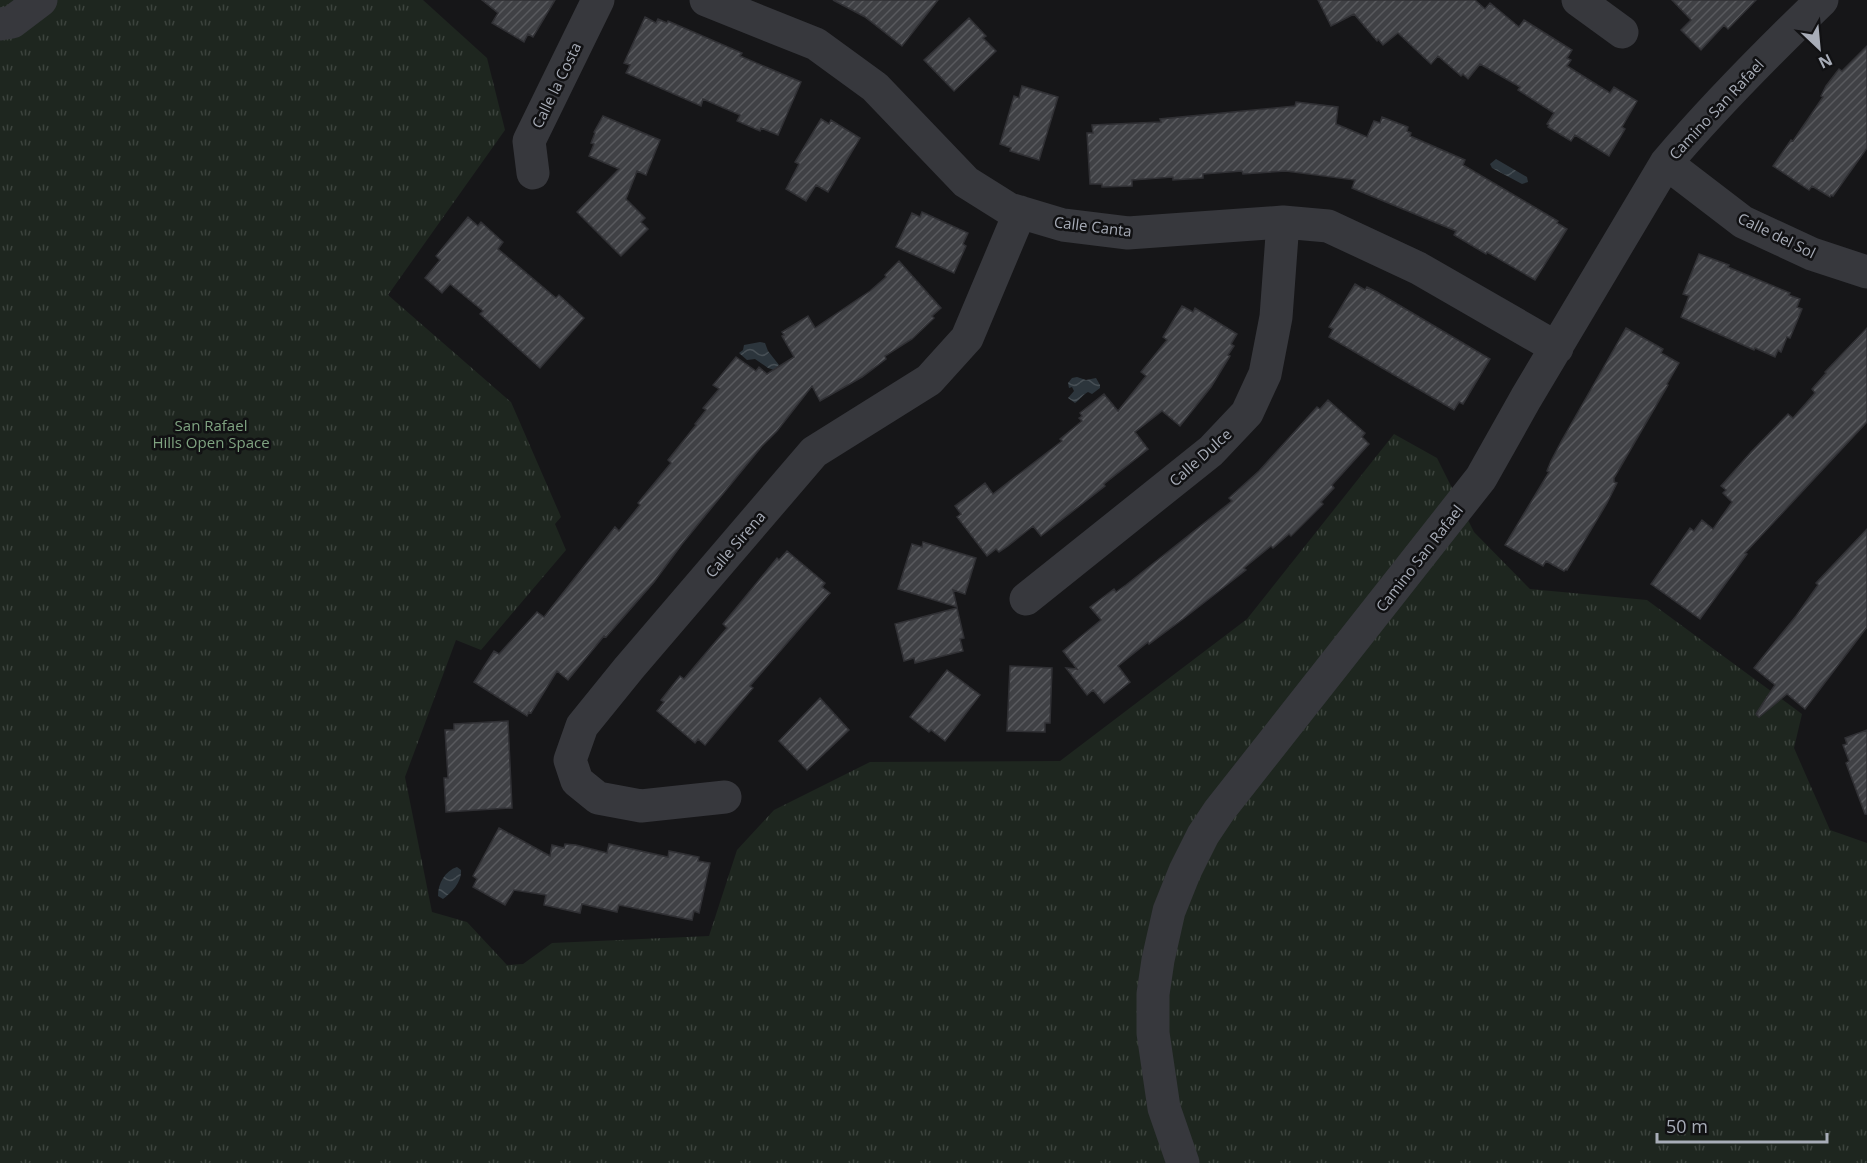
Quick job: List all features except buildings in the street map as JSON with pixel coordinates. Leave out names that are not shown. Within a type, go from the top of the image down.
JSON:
[{"type":"street","points":[[0,24],[12,22],[41,0]]},
{"type":"street","name":"Calle la Costa","points":[[533,173],[529,141],[598,0]]},
{"type":"street","name":"Calle Canta","points":[[706,0],[816,44],[875,87],[966,182],[1009,209],[1063,225],[1128,233],[1283,222],[1328,226],[1418,268],[1557,348]]},
{"type":"street","points":[[1578,0],[1622,32]]},
{"type":"street","name":"Camino San Rafael","points":[[1183,1163],[1164,1108],[1153,1033],[1154,994],[1158,960],[1169,910],[1203,836],[1220,811],[1481,478],[1666,163],[1695,128],[1822,0]]},
{"type":"street","name":"Calle del Sol","points":[[1666,163],[1743,222],[1812,254],[1867,272]]},
{"type":"street","name":"Calle Sirena","points":[[725,797],[641,806],[598,798],[578,781],[570,760],[582,726],[628,668],[814,452],[929,380],[967,338],[1020,212]]},
{"type":"street","name":"Calle Dulce","points":[[1026,599],[1211,451],[1247,412],[1265,374],[1276,317],[1283,222]]},
{"type":"green space","name":"San Rafael Hills Open Space","points":[[0,0],[423,0],[487,58],[505,130],[388,295],[511,402],[561,517],[555,524],[566,550],[481,650],[456,640],[405,777],[432,912],[467,922],[507,965],[523,964],[552,943],[709,936],[737,850],[774,810],[870,762],[1060,761],[1247,619],[1394,434],[1437,458],[1474,532],[1530,589],[1647,600],[1802,714],[1794,748],[1830,830],[1867,843],[1867,1163],[0,1163]]},
{"type":"water","points":[[1496,159],[1527,177],[1528,182],[1522,184],[1492,168],[1490,164]]},
{"type":"water","points":[[765,343],[779,365],[774,370],[755,359],[747,360],[739,353],[743,350],[744,345]]},
{"type":"water","points":[[1072,378],[1086,380],[1096,378],[1100,388],[1092,394],[1086,393],[1075,403],[1068,398],[1074,391],[1072,387],[1069,388],[1068,383]]},
{"type":"water","points":[[457,867],[461,870],[460,879],[443,899],[438,896],[441,882],[449,871]]}]
